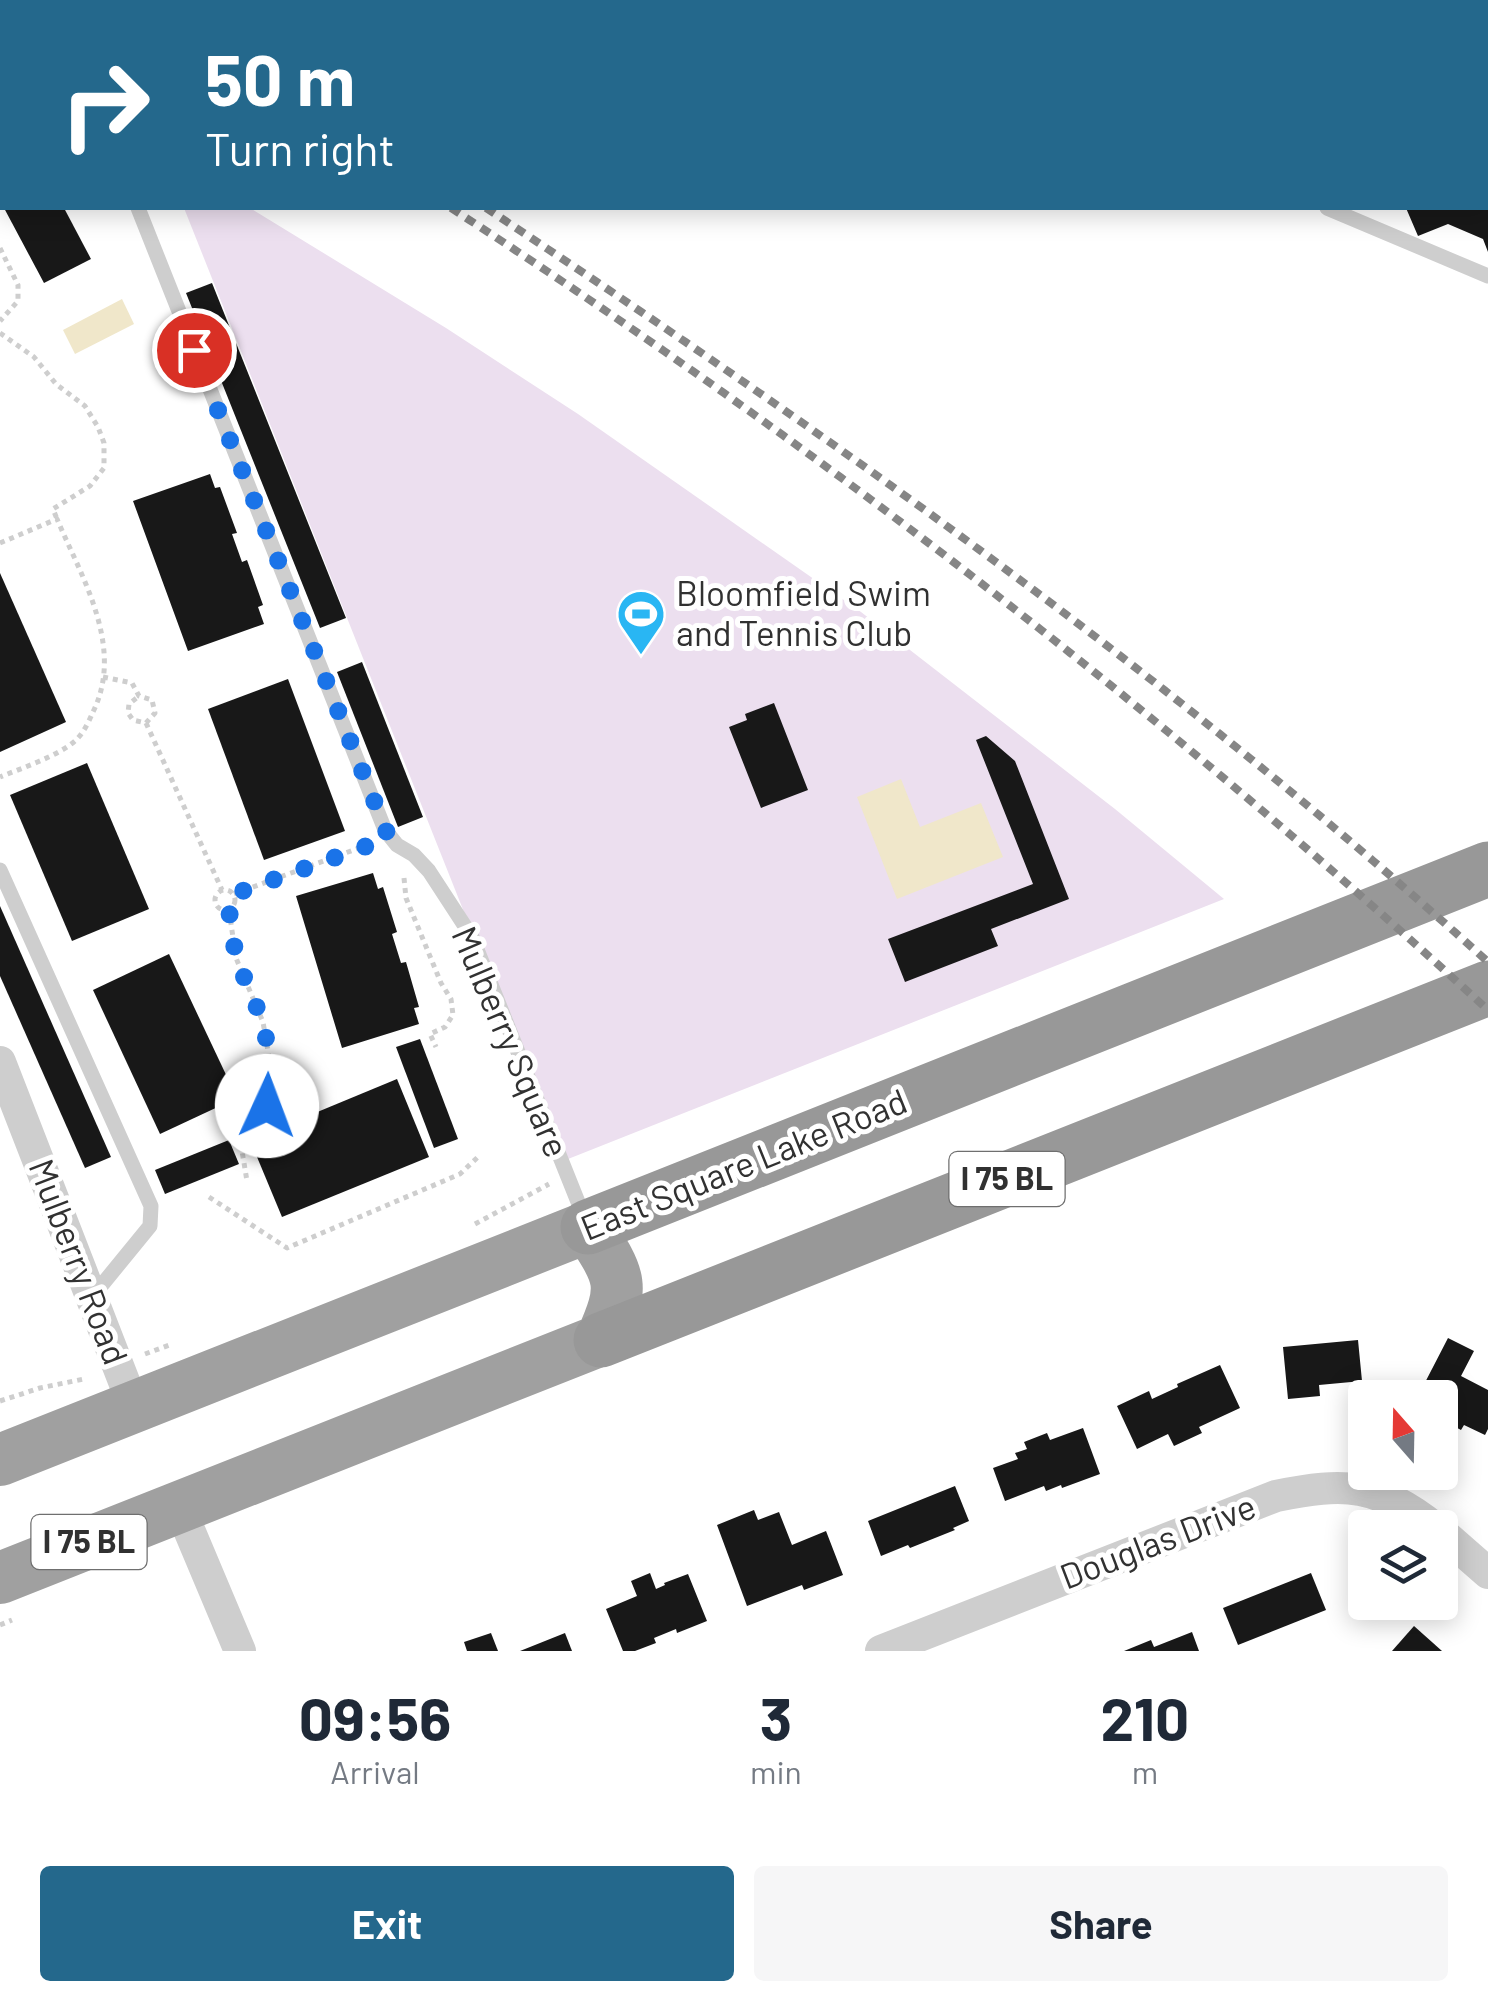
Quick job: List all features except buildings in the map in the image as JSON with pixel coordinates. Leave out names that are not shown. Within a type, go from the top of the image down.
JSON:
[{"type":"highway","name":"East Square Lake Road","points":[[0,1460],[1488,869]]},
{"type":"highway","name":"I 75 BL","points":[[0,1578],[1488,988]]},
{"type":"highway","points":[[588,1227],[613,1268],[618,1284],[616,1305],[601,1340]]},
{"type":"street","name":"Mulberry Road","points":[[0,1062],[134,1407]]},
{"type":"street","name":"Douglas Drive","points":[[881,1651],[1276,1496],[1314,1488],[1368,1489],[1409,1510]]},
{"type":"street","points":[[179,1506],[240,1651]]},
{"type":"street","name":"Douglas Drive","points":[[1458,1546],[1488,1572]]},
{"type":"lane","name":"Mulberry Square","points":[[139,210],[389,838],[430,871],[472,936],[588,1227]]},
{"type":"lane","points":[[1332,210],[1488,276]]},
{"type":"lane","points":[[0,870],[151,1206],[150,1226],[92,1297]]},
{"type":"path","points":[[0,248],[18,286],[18,301],[0,321]]},
{"type":"path","points":[[0,333],[34,357],[56,384],[86,406],[104,443],[104,468],[90,486],[53,509],[102,630],[101,696],[77,740],[0,778]]},
{"type":"path","points":[[0,543],[57,519]]},
{"type":"path","points":[[103,677],[132,683],[139,696]]},
{"type":"path","points":[[139,696],[148,697],[154,704],[155,713],[146,723],[133,720],[128,713],[129,704],[139,696]]},
{"type":"path","points":[[146,723],[222,890]]},
{"type":"path","points":[[234,894],[389,838],[405,880],[406,898],[451,999],[453,1014],[446,1027],[430,1034],[436,1047]]},
{"type":"path","points":[[229,910],[215,904],[214,897],[222,890],[234,894],[235,902],[229,910],[236,958],[263,1022],[272,1070],[272,1092],[267,1106],[242,1136],[247,1181]]},
{"type":"path","points":[[208,1197],[288,1248],[460,1174],[479,1156]]},
{"type":"path","points":[[0,1401],[83,1380]]},
{"type":"shaded area","name":"Bloomfield Swim and Tennis Club","points":[[185,210],[253,210],[578,414],[861,612],[1224,899],[563,1161]]},
{"type":"shaded area","points":[[122,299],[134,324],[75,354],[63,330]]},
{"type":"shaded area","points":[[901,779],[920,827],[981,803],[1003,857],[897,899],[857,797]]},
{"type":"railway","points":[[454,210],[723,392],[986,587],[1242,793],[1488,1010]]},
{"type":"railway","points":[[489,210],[746,384],[1002,566],[1250,758],[1488,962]]},
{"type":"place","name":"Bloomfield Swim and Tennis Club","points":[[641,656]]},
{"type":"route","points":[[194,350],[389,838],[234,894],[235,902],[229,910],[236,958],[263,1022],[272,1070],[272,1092],[267,1106]]}]
